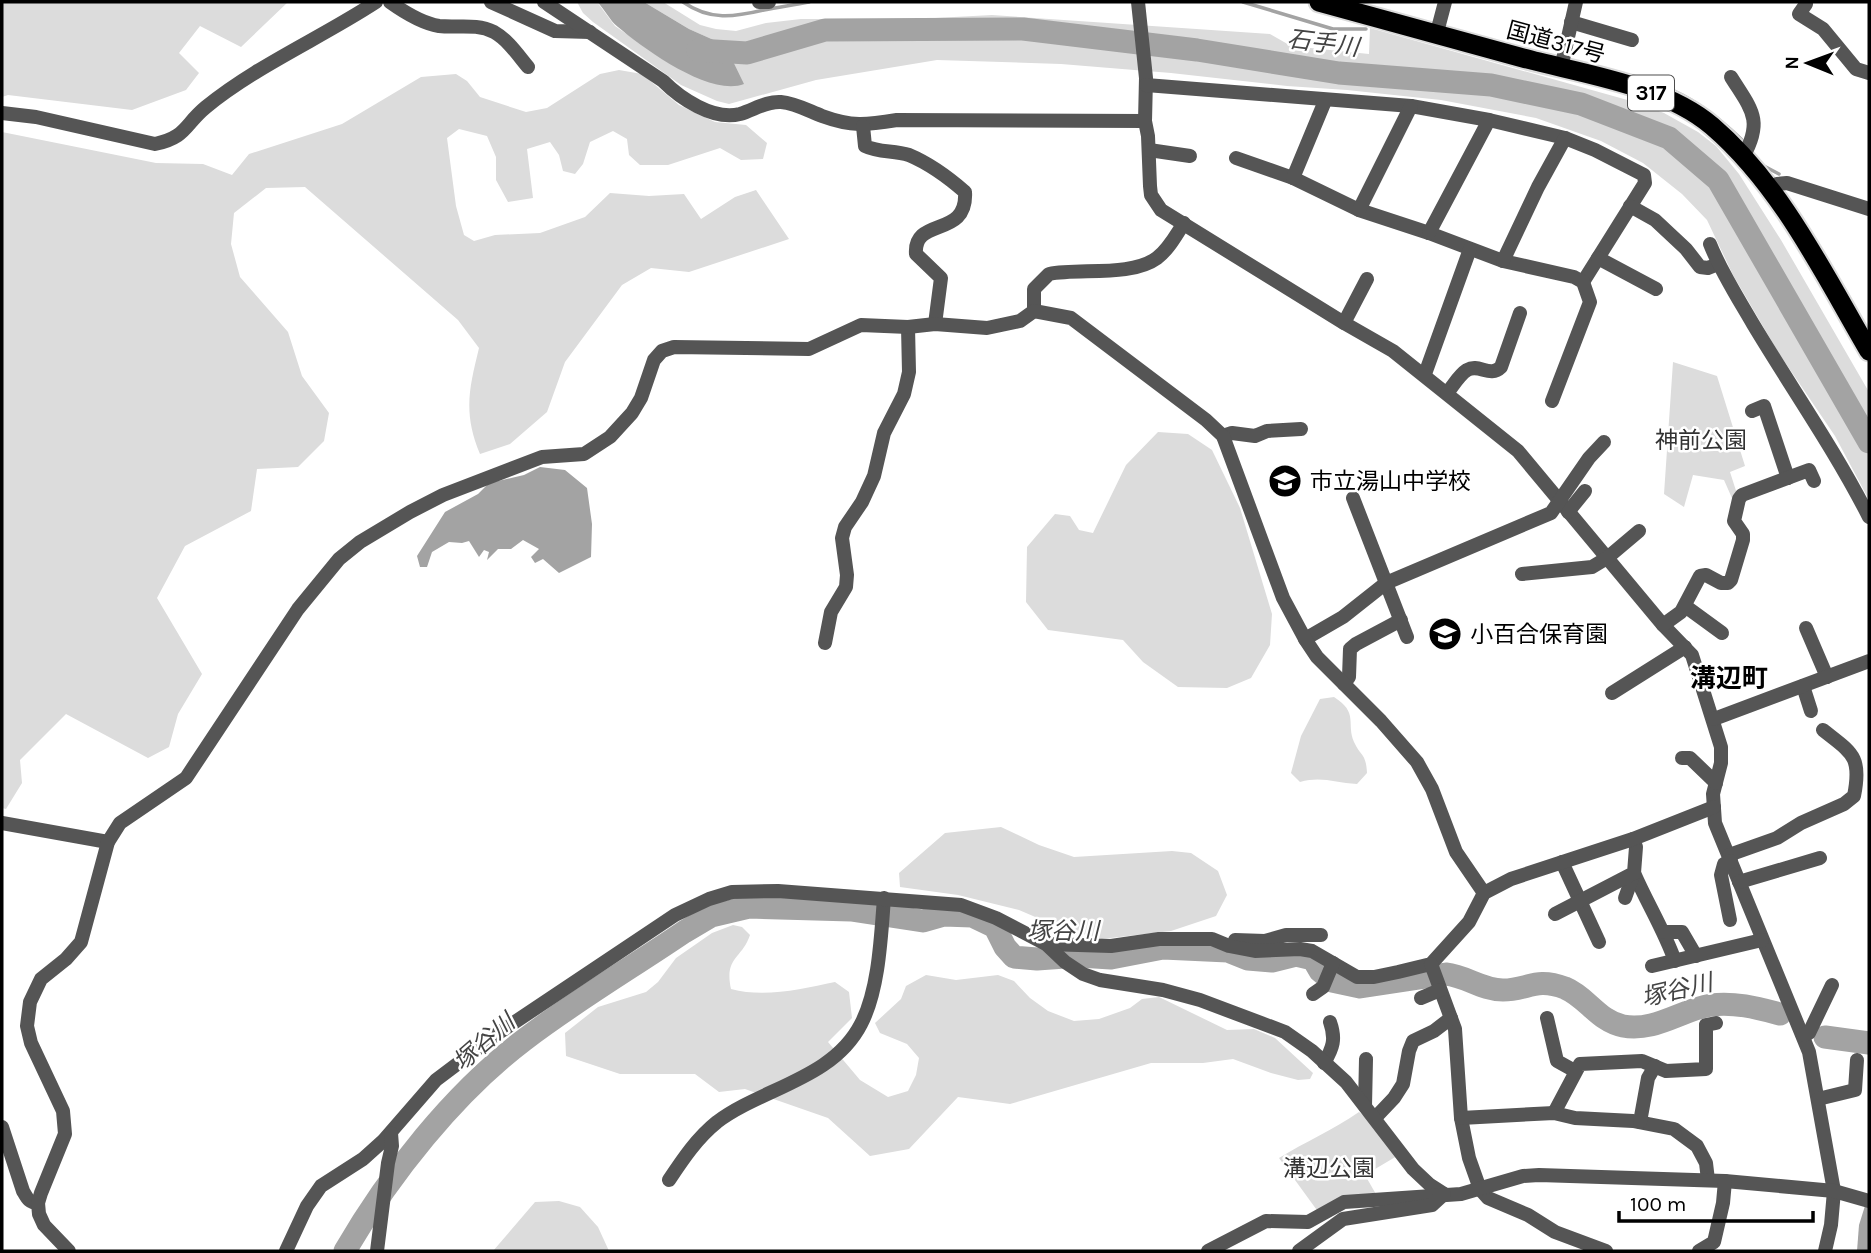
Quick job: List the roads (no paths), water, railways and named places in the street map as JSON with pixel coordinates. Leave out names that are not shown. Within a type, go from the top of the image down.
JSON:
[{"type":"highway","name":"国道317号","points":[[1319,2],[1436,36],[1637,88],[1676,102],[1711,125],[1743,157],[1769,190],[1798,231],[1869,351]]},
{"type":"street","points":[[2,113],[36,117],[155,144],[170,141],[186,131],[200,112],[232,88],[376,2]]},
{"type":"street","points":[[390,2],[424,22],[439,26],[481,27],[495,33],[511,46],[528,68]]},
{"type":"street","points":[[491,2],[555,31],[591,32]]},
{"type":"street","points":[[544,2],[663,81],[677,95],[711,111],[736,115],[768,103],[781,102],[863,126],[897,120],[1145,121]]},
{"type":"street","points":[[759,2],[769,2]]},
{"type":"street","points":[[1138,2],[1146,82],[1145,121],[1150,186],[1154,202],[1161,210],[1393,351],[1518,451],[1663,625],[1692,655],[1721,747],[1721,763],[1713,794],[1716,823],[1786,1001],[1809,1052],[1834,1191],[1825,1251]]},
{"type":"street","points":[[1436,36],[1444,2]]},
{"type":"street","points":[[1561,68],[1576,2]]},
{"type":"street","points":[[1806,4],[1799,14],[1823,29],[1856,69],[1869,73]]},
{"type":"street","points":[[1571,22],[1632,40]]},
{"type":"street","points":[[1731,78],[1753,112],[1755,125],[1751,144],[1743,157]]},
{"type":"street","points":[[1146,82],[1325,101],[1410,106],[1489,120],[1565,138],[1595,150],[1644,175],[1645,183],[1583,282]]},
{"type":"street","points":[[1293,178],[1325,101]]},
{"type":"street","points":[[1359,210],[1410,106]]},
{"type":"street","points":[[1429,233],[1489,120]]},
{"type":"street","points":[[863,126],[866,145],[873,150],[909,155],[953,181],[965,192],[966,207],[960,216],[919,237],[915,245],[916,254],[942,278],[935,324]]},
{"type":"street","points":[[1503,261],[1565,138]]},
{"type":"street","points":[[1149,150],[1190,156]]},
{"type":"street","points":[[1236,158],[1293,178],[1359,210],[1503,261],[1574,277],[1583,282],[1590,302],[1552,401]]},
{"type":"street","points":[[1769,190],[1777,184],[1787,183],[1869,209]]},
{"type":"street","points":[[1630,206],[1655,220],[1686,249],[1700,267],[1708,268],[1718,264]]},
{"type":"street","points":[[1034,311],[1034,289],[1049,274],[1144,265],[1158,257],[1169,246],[1184,223]]},
{"type":"street","points":[[1710,244],[1718,264],[1844,469],[1869,517]]},
{"type":"street","points":[[1425,374],[1470,249]]},
{"type":"street","points":[[1598,258],[1656,289]]},
{"type":"street","points":[[1344,323],[1367,279]]},
{"type":"street","points":[[69,1251],[44,1225],[40,1214],[38,1203],[65,1134],[63,1111],[31,1043],[27,1026],[30,1002],[41,979],[66,959],[81,942],[108,842],[120,823],[186,778],[298,609],[339,559],[360,542],[432,501],[511,467],[542,457],[584,454],[610,437],[632,414],[654,359],[662,351],[674,347],[808,349],[861,325],[908,327],[935,324],[987,328],[1020,321],[1034,311],[1071,318],[1206,420],[1223,436],[1283,598],[1305,639],[1317,657],[1417,762],[1432,789],[1456,852],[1484,893]]},
{"type":"street","points":[[1447,393],[1468,370],[1497,372],[1520,313]]},
{"type":"street","points":[[825,643],[831,612],[846,587],[842,538],[845,527],[862,502],[874,476],[884,433],[904,394],[909,372],[908,327]]},
{"type":"street","points":[[1752,411],[1764,406],[1788,478]]},
{"type":"street","points":[[1223,436],[1232,433],[1255,436],[1267,431],[1301,429]]},
{"type":"street","points":[[1563,507],[1589,458],[1604,442]]},
{"type":"street","points":[[1663,625],[1685,606],[1700,576],[1706,575],[1721,583],[1731,580],[1743,534],[1734,521],[1742,495],[1809,470],[1814,481]]},
{"type":"street","points":[[1305,639],[1343,617],[1386,583],[1551,513],[1586,491]]},
{"type":"street","points":[[1353,498],[1407,637]]},
{"type":"street","points":[[1522,574],[1592,567],[1639,531]]},
{"type":"street","points":[[1685,606],[1722,633]]},
{"type":"street","points":[[1344,684],[1349,677],[1350,649],[1401,620]]},
{"type":"street","points":[[1806,628],[1827,677]]},
{"type":"street","points":[[1612,693],[1685,647]]},
{"type":"street","points":[[1714,719],[1869,661]]},
{"type":"street","points":[[1803,685],[1811,711]]},
{"type":"street","points":[[1730,920],[1721,876],[1724,864],[1730,858],[1777,838],[1854,796],[1856,763],[1850,752],[1823,730]]},
{"type":"street","points":[[1682,758],[1690,758],[1716,783]]},
{"type":"street","points":[[1421,998],[1484,893],[1511,879],[1633,839],[1714,807]]},
{"type":"street","points":[[2,822],[108,842]]},
{"type":"street","points":[[1625,898],[1634,873],[1636,848],[1633,839]]},
{"type":"street","points":[[1739,882],[1820,858]]},
{"type":"street","points":[[1562,862],[1600,942]]},
{"type":"street","points":[[1555,914],[1634,873]]},
{"type":"street","points":[[1634,873],[1649,907],[1665,932],[1675,961]]},
{"type":"street","points":[[286,1251],[307,1206],[321,1186],[363,1159],[391,1133],[436,1080],[675,915],[732,892],[778,891],[883,902],[961,905],[996,918],[1049,946],[1065,962],[1083,974],[1100,980],[1163,990],[1257,1020],[1298,1040],[1346,1082],[1413,1169],[1444,1194]]},
{"type":"street","points":[[669,1180],[696,1142],[716,1123],[737,1109],[830,1061],[847,1045],[861,1025],[870,1003],[883,902]]},
{"type":"street","points":[[1665,932],[1682,932],[1696,956]]},
{"type":"street","points":[[1049,946],[1111,946],[1159,939],[1265,941],[1286,935],[1321,935]]},
{"type":"street","points":[[1212,939],[1229,946],[1255,951],[1312,951],[1329,973],[1357,977],[1435,977]]},
{"type":"street","points":[[1652,966],[1762,940]]},
{"type":"street","points":[[1313,995],[1329,973]]},
{"type":"street","points":[[1435,977],[1455,1029],[1461,1118],[1469,1158],[1480,1189],[1488,1198],[1528,1215],[1555,1232],[1605,1251]]},
{"type":"street","points":[[1803,1035],[1809,1033],[1832,985]]},
{"type":"street","points":[[1375,1118],[1394,1098],[1403,1083],[1413,1041],[1434,1031],[1451,1018]]},
{"type":"street","points":[[1547,1018],[1557,1061],[1575,1071]]},
{"type":"street","points":[[1324,1063],[1333,1046],[1334,1034],[1330,1022]]},
{"type":"street","points":[[1554,1113],[1580,1064],[1642,1061],[1666,1071],[1706,1069],[1706,1025],[1716,1023]]},
{"type":"street","points":[[1365,1106],[1366,1059]]},
{"type":"street","points":[[1818,1099],[1855,1090],[1857,1060]]},
{"type":"street","points":[[1640,1122],[1648,1077],[1655,1066]]},
{"type":"street","points":[[1461,1118],[1554,1113],[1575,1118],[1640,1122],[1674,1129],[1698,1146],[1706,1163],[1708,1181]]},
{"type":"street","points":[[2,1127],[23,1191],[27,1199],[38,1203]]},
{"type":"street","points":[[377,1251],[386,1174],[393,1146],[391,1133]]},
{"type":"street","points":[[1208,1251],[1266,1221],[1308,1222],[1344,1202],[1461,1194],[1523,1176],[1725,1181],[1834,1191],[1864,1199]]},
{"type":"street","points":[[1699,1251],[1716,1247],[1725,1181]]},
{"type":"street","points":[[1299,1251],[1343,1219],[1432,1205],[1444,1194]]},
{"type":"waterway","points":[[683,2],[703,12],[722,16],[809,2]]},
{"type":"waterway","points":[[1243,2],[1333,29],[1366,29]]},
{"type":"waterway","name":"石手川","points":[[698,50],[747,53],[825,30],[1023,29],[1197,50],[1339,73],[1491,85],[1581,104],[1669,138],[1718,180],[1869,442]]},
{"type":"waterway","points":[[1540,53],[1557,57]]},
{"type":"waterway","points":[[1664,87],[1706,109],[1742,140]]},
{"type":"waterway","points":[[1762,165],[1779,174]]},
{"type":"waterway","name":"塚谷川","points":[[345,1251],[382,1193],[425,1137],[448,1110],[498,1061],[563,1012],[684,932],[711,916],[749,907],[851,910],[923,921],[944,915],[972,916],[995,927],[1005,947],[1014,957],[1111,958],[1163,948],[1228,951],[1248,959],[1272,961],[1296,955],[1313,959],[1320,971],[1332,981],[1360,987],[1446,974],[1503,990],[1532,985],[1555,985],[1573,992],[1606,1019],[1623,1026],[1646,1026],[1720,1004],[1746,1006],[1780,1014]]},
{"type":"waterway","name":"塚谷川","points":[[1825,1037],[1869,1043]]},
{"type":"place","name":"市立湯山中学校","points":[[1285,481]]},
{"type":"place","name":"小百合保育園","points":[[1445,634]]},
{"type":"district","name":"溝辺町","points":[[1729,678]]},
{"type":"park label","name":"神前公園","points":[[1701,440]]},
{"type":"park label","name":"溝辺公園","points":[[1329,1168]]}]
